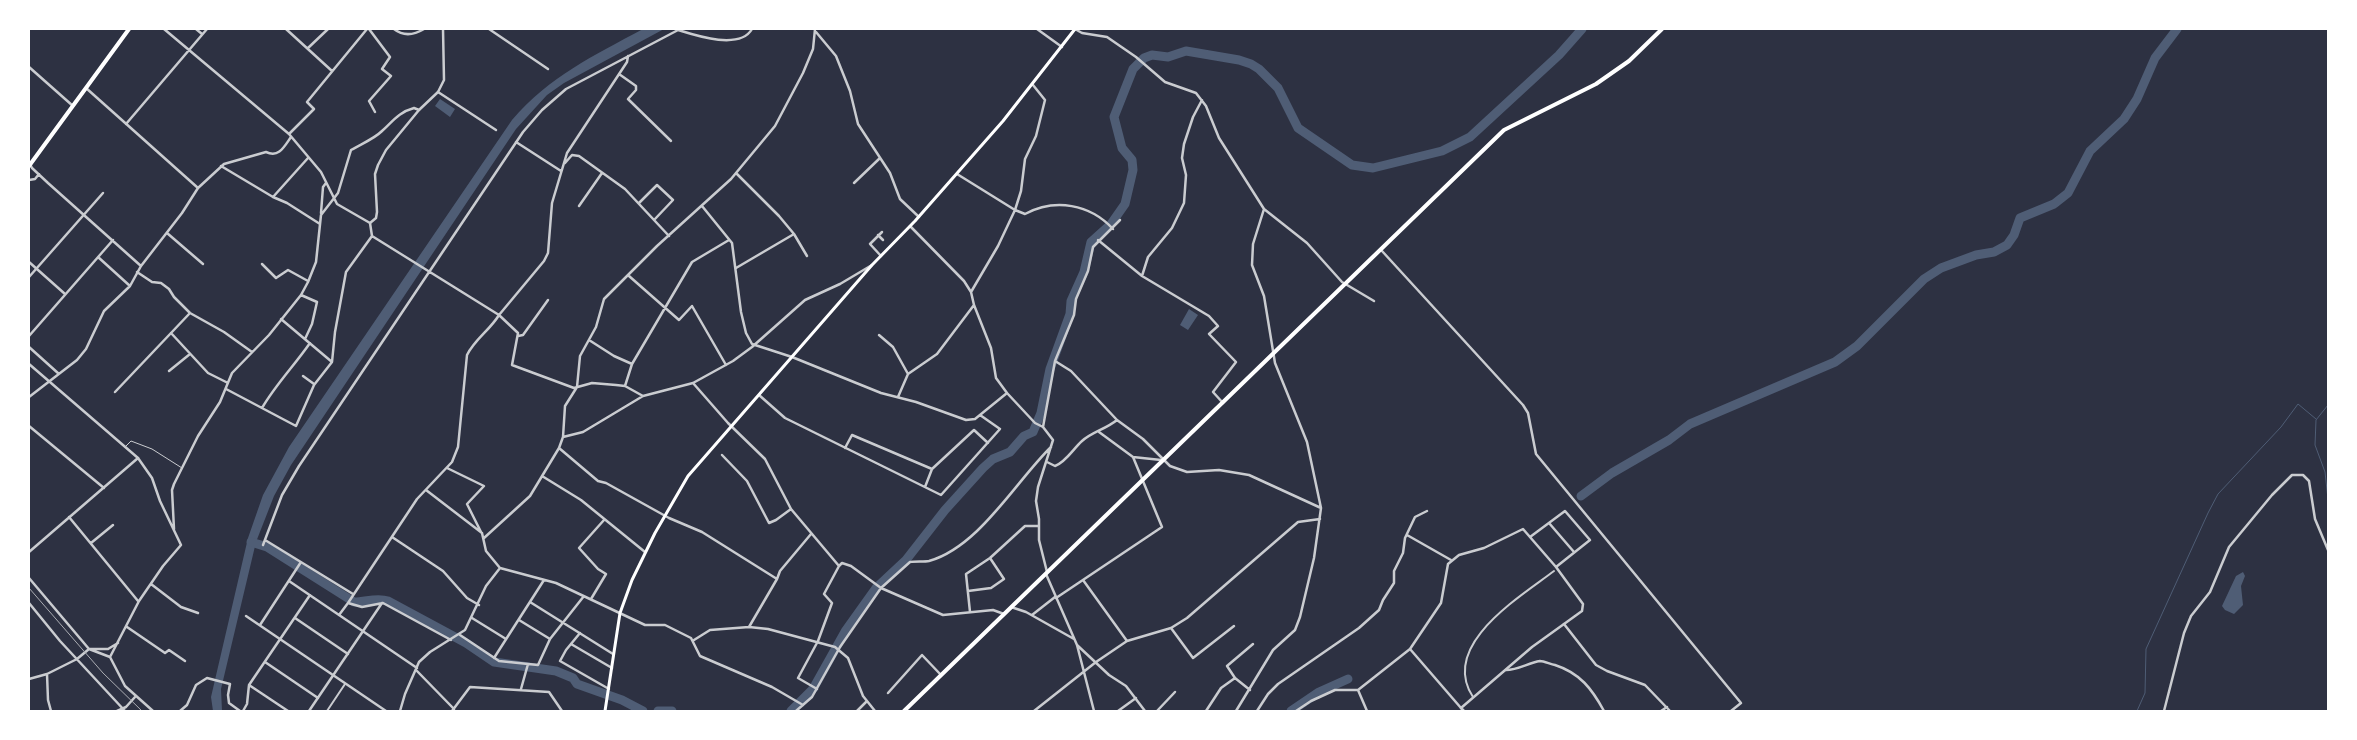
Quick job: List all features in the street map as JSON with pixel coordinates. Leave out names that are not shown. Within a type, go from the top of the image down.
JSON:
[{"type":"main road","points":[[29,164],[129,29]]},
{"type":"main road","points":[[605,711],[620,613],[645,552],[688,476],[872,265],[920,216],[957,174],[1033,85],[1074,29]]},
{"type":"main road","points":[[904,711],[1504,130],[1602,80],[1629,61],[1662,29]]},
{"type":"street","points":[[164,29],[290,135],[321,172],[334,200],[340,207],[370,224]]},
{"type":"street","points":[[196,29],[202,34]]},
{"type":"street","points":[[126,124],[207,29]]},
{"type":"street","points":[[286,29],[332,71]]},
{"type":"street","points":[[307,49],[328,29]]},
{"type":"street","points":[[361,29],[364,32]]},
{"type":"street","points":[[29,397],[77,360],[86,349],[104,312],[130,286],[141,266],[167,234],[198,188],[221,166],[266,152],[272,156],[277,154],[290,135],[314,110],[307,102],[368,29],[390,57],[382,70],[391,76],[368,101],[375,112]]},
{"type":"street","points":[[394,29],[409,35],[416,34],[424,29]]},
{"type":"street","points":[[370,224],[376,218],[377,212],[376,168],[386,150],[419,110],[438,92],[445,75],[443,29]]},
{"type":"street","points":[[490,29],[548,68]]},
{"type":"street","points":[[263,545],[282,495],[299,466],[516,142],[555,98],[566,89],[679,29],[705,38],[737,40],[744,38],[752,29]]},
{"type":"street","points":[[1038,29],[1062,47]]},
{"type":"street","points":[[1074,29],[1082,33],[1107,38],[1140,61],[1165,82],[1196,93],[1202,100],[1218,138],[1264,209],[1307,243],[1346,285],[1374,301]]},
{"type":"street","points":[[815,30],[836,56],[850,91],[858,124],[890,173],[900,199],[920,216]]},
{"type":"street","points":[[484,538],[530,496],[559,448],[563,437],[565,406],[576,387],[580,356],[596,327],[604,299],[736,173],[777,123],[803,73],[813,49],[815,30]]},
{"type":"street","points":[[339,615],[412,507],[447,468],[458,447],[467,356],[473,344],[490,328],[546,257],[552,203],[567,153],[627,62],[628,56]]},
{"type":"street","points":[[29,67],[73,106]]},
{"type":"street","points":[[619,74],[636,86],[636,90],[628,99],[671,141]]},
{"type":"street","points":[[971,292],[998,246],[1015,210],[1021,192],[1025,159],[1036,136],[1045,100],[1033,85]]},
{"type":"street","points":[[86,88],[198,188]]},
{"type":"street","points":[[438,92],[496,130]]},
{"type":"street","points":[[1142,276],[1148,256],[1172,228],[1184,203],[1186,175],[1182,158],[1184,144],[1193,118],[1202,100]]},
{"type":"street","points":[[321,215],[338,193],[351,150],[381,132],[393,119],[407,110],[414,108],[419,110]]},
{"type":"street","points":[[516,142],[561,171]]},
{"type":"street","points":[[564,164],[575,155],[625,188],[669,236]]},
{"type":"street","points":[[273,197],[308,158]]},
{"type":"street","points":[[854,183],[880,158]]},
{"type":"street","points":[[29,164],[141,266]]},
{"type":"street","points":[[221,166],[273,197],[287,202],[320,224]]},
{"type":"street","points":[[579,206],[602,173]]},
{"type":"street","points":[[736,173],[779,216],[794,234],[807,256]]},
{"type":"street","points":[[29,180],[39,174]]},
{"type":"street","points":[[957,174],[1015,210],[1025,214],[1037,207],[1056,204],[1088,210],[1110,227]]},
{"type":"street","points":[[174,529],[172,490],[198,436],[226,389],[232,373],[281,319],[301,295],[308,282],[316,262],[323,187],[326,183]]},
{"type":"street","points":[[639,203],[657,185],[673,200],[655,219]]},
{"type":"street","points":[[29,277],[103,193]]},
{"type":"street","points":[[702,206],[732,243],[739,300],[746,333],[752,344],[792,356],[898,397],[966,420],[974,419],[980,415],[1006,393]]},
{"type":"street","points":[[1236,711],[1273,650],[1295,630],[1298,623],[1314,558],[1321,508],[1307,442],[1289,400],[1274,354],[1264,296],[1252,258],[1264,209]]},
{"type":"street","points":[[1043,427],[1055,361],[1074,315],[1076,299],[1088,271],[1094,247],[1110,227],[1120,220]]},
{"type":"street","points":[[226,389],[296,426],[314,385],[332,362],[334,332],[346,272],[372,236],[370,224]]},
{"type":"street","points":[[910,226],[964,281],[971,292],[974,305],[991,348],[996,378],[1006,393],[1037,424],[1043,427],[1053,440],[1038,487],[1036,501],[1039,540],[1046,573],[1077,645],[1094,711]]},
{"type":"street","points":[[882,232],[870,244],[882,256]]},
{"type":"street","points":[[167,234],[203,264]]},
{"type":"street","points":[[736,268],[794,234]]},
{"type":"street","points":[[878,235],[883,240]]},
{"type":"street","points":[[372,236],[411,258],[499,315],[518,333],[512,365],[574,388],[592,383],[624,386],[643,396]]},
{"type":"street","points":[[29,336],[113,240]]},
{"type":"street","points":[[624,386],[632,364],[692,262],[730,240]]},
{"type":"street","points":[[1098,240],[1142,276],[1209,316],[1218,326],[1209,334],[1236,362],[1213,392],[1223,403]]},
{"type":"street","points":[[1382,250],[1523,405],[1528,413],[1536,454],[1741,703],[1731,711]]},
{"type":"street","points":[[98,257],[130,286]]},
{"type":"street","points":[[29,262],[65,294]]},
{"type":"street","points":[[262,264],[276,278],[288,270],[308,282]]},
{"type":"street","points":[[563,437],[583,432],[643,396],[693,383],[726,365],[811,296],[840,284],[872,265]]},
{"type":"street","points":[[138,272],[152,282],[161,282],[170,289],[174,297],[190,313],[224,332],[252,352]]},
{"type":"street","points":[[629,276],[679,320],[692,306],[726,365]]},
{"type":"street","points":[[301,295],[317,302],[312,324],[305,339]]},
{"type":"street","points":[[518,336],[523,335],[548,300]]},
{"type":"street","points":[[898,397],[908,374],[937,354],[974,305]]},
{"type":"street","points":[[115,392],[190,313]]},
{"type":"street","points":[[281,319],[332,362]]},
{"type":"street","points":[[171,333],[208,373],[228,383]]},
{"type":"street","points":[[879,335],[892,347],[908,374]]},
{"type":"street","points":[[589,340],[614,356],[632,364]]},
{"type":"street","points":[[262,408],[273,389],[297,362],[310,343]]},
{"type":"street","points":[[29,347],[59,374]]},
{"type":"street","points":[[169,371],[190,354]]},
{"type":"street","points":[[1055,361],[1071,371],[1117,420],[1143,439],[1170,466],[1187,472],[1219,470],[1249,475],[1321,508]]},
{"type":"street","points":[[29,364],[138,458],[152,478],[160,501],[181,545],[139,601],[119,643],[110,657]]},
{"type":"street","points":[[303,376],[314,385]]},
{"type":"street","points":[[693,383],[731,427],[765,459],[791,509],[838,566]]},
{"type":"street","points":[[759,395],[785,418],[941,495],[1000,429],[980,415]]},
{"type":"street","points":[[1047,462],[1055,466],[1061,464],[1082,440],[1117,420]]},
{"type":"street","points":[[29,426],[104,488]]},
{"type":"street","points":[[925,487],[932,469],[974,430],[988,443]]},
{"type":"street","points":[[1099,432],[1133,457],[1163,460]]},
{"type":"street","points":[[845,448],[852,435],[932,469]]},
{"type":"street","points":[[798,711],[801,704],[817,688],[837,648],[879,587],[910,562],[928,561],[949,551],[976,532],[992,516],[1031,467],[1051,447]]},
{"type":"street","points":[[559,448],[598,481],[606,483],[665,515],[702,532],[777,578]]},
{"type":"street","points":[[722,455],[747,480],[769,523],[791,509]]},
{"type":"street","points":[[1032,615],[1162,527],[1133,457]]},
{"type":"street","points":[[29,552],[138,458]]},
{"type":"street","points":[[447,468],[484,486],[467,504],[482,533],[486,551],[500,568],[544,580],[591,599],[644,625],[664,625],[694,640]]},
{"type":"street","points":[[2164,711],[2184,632],[2191,616],[2210,592],[2228,547],[2292,475],[2303,475],[2309,482],[2315,519],[2328,550]]},
{"type":"street","points":[[542,476],[581,500],[645,552]]},
{"type":"street","points":[[426,490],[482,533]]},
{"type":"street","points":[[1257,711],[1261,703],[1278,684],[1359,628],[1379,610],[1382,600],[1394,583],[1394,571],[1403,553],[1407,534],[1415,518],[1427,511]]},
{"type":"street","points":[[1530,537],[1565,511],[1590,540],[1556,567]]},
{"type":"street","points":[[69,517],[139,601]]},
{"type":"street","points":[[1034,711],[1096,662],[1127,641],[1171,628],[1187,618],[1298,522],[1320,519]]},
{"type":"street","points":[[591,599],[606,574],[598,569],[579,548],[604,520]]},
{"type":"street","points":[[1549,523],[1574,553]]},
{"type":"street","points":[[90,543],[112,525]]},
{"type":"street","points":[[970,612],[966,574],[990,558],[1025,526],[1039,526]]},
{"type":"street","points":[[1296,711],[1310,701],[1335,690],[1358,690],[1410,649],[1441,603],[1446,570],[1451,560],[1459,555],[1484,548],[1523,529],[1556,567],[1583,604],[1582,611],[1504,670],[1461,708]]},
{"type":"street","points":[[749,627],[780,571],[811,534]]},
{"type":"street","points":[[1407,534],[1451,560]]},
{"type":"street","points":[[392,537],[443,571],[467,598],[479,605]]},
{"type":"street","points":[[265,540],[353,594]]},
{"type":"street","points":[[968,591],[991,588],[1004,579],[990,558]]},
{"type":"street","points":[[260,625],[302,562]]},
{"type":"street","points":[[817,688],[798,678],[818,641],[832,603],[824,594],[838,566],[842,563],[851,566],[879,587],[944,614],[993,610],[1004,614]]},
{"type":"street","points":[[400,711],[405,694],[423,658],[458,636],[472,618],[486,586],[500,568]]},
{"type":"street","points":[[1473,698],[1467,683],[1466,668],[1469,652],[1476,637],[1486,625],[1554,571]]},
{"type":"street","points":[[29,578],[89,650],[110,657],[125,686],[135,697],[153,711]]},
{"type":"street","points":[[494,658],[544,580]]},
{"type":"street","points":[[1082,580],[1127,641]]},
{"type":"street","points":[[289,581],[417,669],[453,710],[470,687],[549,692],[562,711]]},
{"type":"street","points":[[151,584],[181,607],[198,613]]},
{"type":"street","points":[[180,711],[187,704],[196,685],[209,679],[230,684],[229,703],[242,711],[247,704],[249,685],[310,595]]},
{"type":"street","points":[[458,636],[499,661],[528,666],[538,665],[550,639],[584,596]]},
{"type":"street","points":[[349,601],[362,607],[382,604],[452,640]]},
{"type":"street","points":[[530,602],[614,654]]},
{"type":"street","points":[[29,604],[124,710]]},
{"type":"street","points":[[310,711],[382,604]]},
{"type":"street","points":[[1011,607],[1032,615],[1074,639]]},
{"type":"street","points":[[246,616],[386,711]]},
{"type":"street","points":[[295,618],[348,654]]},
{"type":"street","points":[[472,618],[506,639]]},
{"type":"street","points":[[519,620],[550,639]]},
{"type":"street","points":[[1564,624],[1596,665],[1644,685],[1670,711]]},
{"type":"street","points":[[1171,628],[1193,658],[1234,626]]},
{"type":"street","points":[[127,627],[165,654],[169,650],[185,661]]},
{"type":"street","points":[[694,640],[710,630],[749,627],[768,629],[818,641],[837,648],[848,658],[866,702],[875,711]]},
{"type":"street","points":[[580,633],[560,662],[609,689]]},
{"type":"street","points":[[694,640],[696,651],[700,656],[772,687],[801,704]]},
{"type":"street","points":[[29,679],[47,674],[77,659],[89,650],[108,649],[119,643]]},
{"type":"street","points":[[571,644],[612,668]]},
{"type":"street","points":[[1250,690],[1235,678],[1227,666],[1253,644]]},
{"type":"street","points":[[1077,645],[1109,675],[1126,686],[1146,711]]},
{"type":"street","points":[[1410,649],[1464,711]]},
{"type":"street","points":[[888,693],[922,655],[941,675]]},
{"type":"street","points":[[1504,670],[1514,670],[1540,661],[1560,667],[1575,674],[1585,682],[1604,711]]},
{"type":"street","points":[[265,662],[318,698]]},
{"type":"street","points":[[521,689],[528,666]]},
{"type":"street","points":[[47,674],[50,711]]},
{"type":"street","points":[[1206,711],[1221,688],[1235,678]]},
{"type":"street","points":[[326,711],[345,684]]},
{"type":"street","points":[[249,685],[288,711]]},
{"type":"street","points":[[1358,690],[1367,711]]},
{"type":"street","points":[[1157,711],[1176,692]]},
{"type":"street","points":[[117,711],[124,710],[135,697]]},
{"type":"street","points":[[1118,711],[1136,698]]},
{"type":"street","points":[[856,711],[866,702]]},
{"type":"street","points":[[1661,711],[1667,707]]},
{"type":"lane","points":[[125,447],[131,440],[183,469]]},
{"type":"water","points":[[643,29],[664,29],[564,83],[547,95],[516,129],[291,465],[274,496],[256,542],[221,689],[222,711],[213,711],[211,697],[248,538],[263,495],[289,447],[512,120],[541,91],[557,79],[590,58]]},
{"type":"water","points":[[440,99],[455,109],[450,117],[435,106]]},
{"type":"water","points":[[1189,309],[1198,315],[1188,330],[1180,325]]},
{"type":"water","points":[[2243,572],[2245,576],[2241,586],[2243,605],[2234,614],[2225,610],[2222,606],[2236,576]]},
{"type":"waterway","points":[[791,711],[813,689],[846,630],[876,588],[906,560],[945,510],[983,468],[993,459],[1010,452],[1024,436],[1033,432],[1041,413],[1050,369],[1070,314],[1071,301],[1084,272],[1091,242],[1111,224],[1125,204],[1133,170],[1132,160],[1122,148],[1114,117],[1133,69],[1144,58],[1152,55],[1168,57],[1186,51],[1239,60],[1251,64],[1259,69],[1278,88],[1298,128],[1352,165],[1373,168],[1442,151],[1470,137],[1559,55],[1582,29]]},
{"type":"waterway","points":[[1581,496],[1612,473],[1669,440],[1690,424],[1835,362],[1857,346],[1924,279],[1941,268],[1976,255],[1994,252],[2007,245],[2014,235],[2020,218],[2054,204],[2068,193],[2090,151],[2124,119],[2137,99],[2155,58],[2177,29]]},
{"type":"waterway","points":[[2137,711],[2145,693],[2146,649],[2218,494],[2281,427],[2298,404],[2316,419]]},
{"type":"waterway","points":[[2328,405],[2316,420],[2315,445],[2325,472],[2328,499]]},
{"type":"waterway","points":[[251,542],[267,547],[354,602],[388,601],[466,643],[494,662],[556,671],[573,678],[577,684],[622,700],[643,711]]},
{"type":"waterway","points":[[1291,711],[1319,692],[1348,679]]},
{"type":"waterway","points":[[658,711],[672,711]]},
{"type":"railway","points":[[29,588],[103,673],[142,711]]}]
